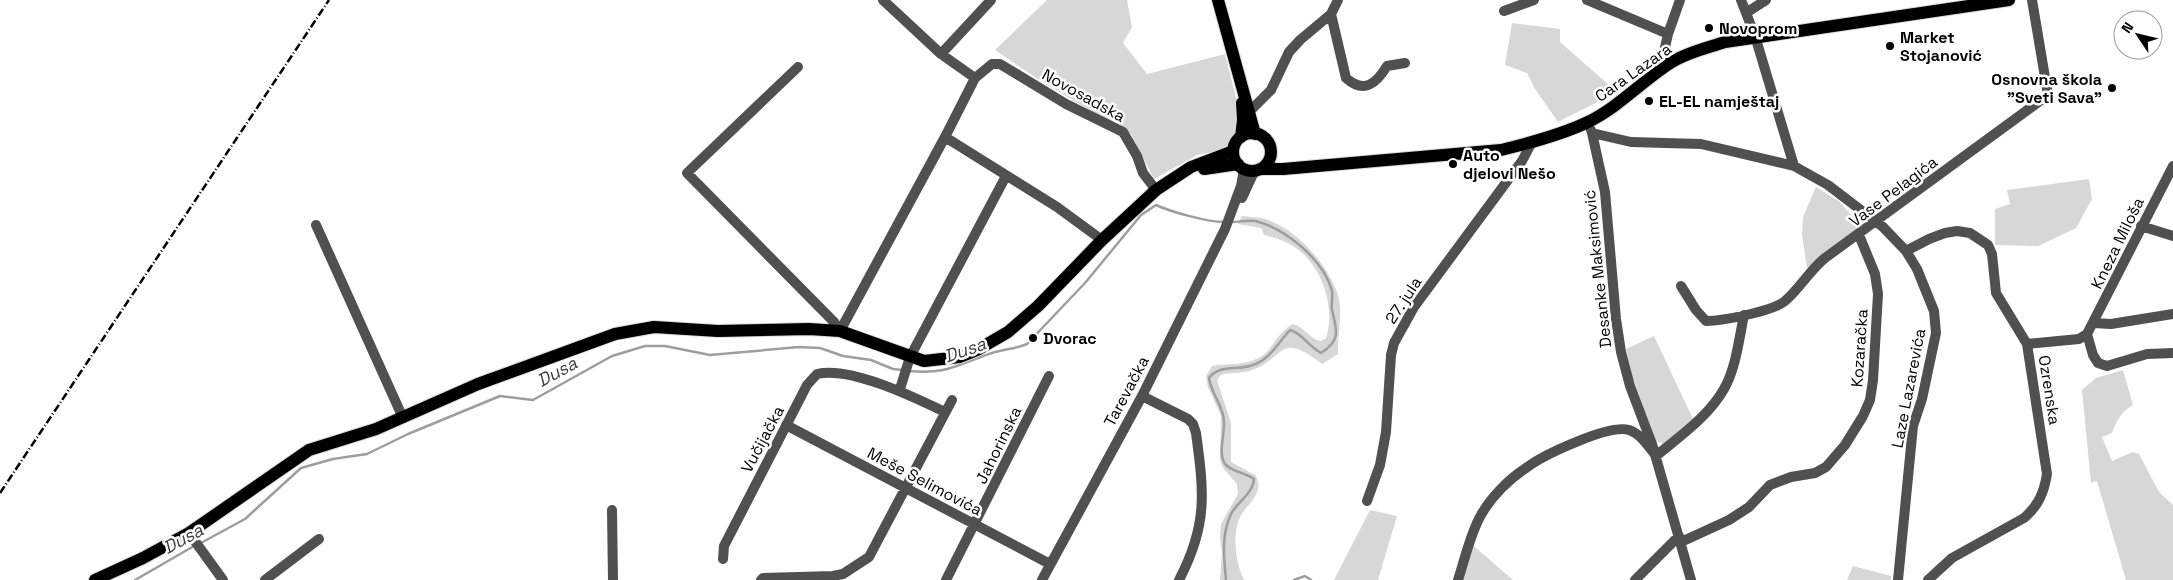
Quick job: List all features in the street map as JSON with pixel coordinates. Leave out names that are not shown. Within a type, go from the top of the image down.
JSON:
[{"type":"main road","points":[[1218,0],[1255,134]]},
{"type":"main road","name":"Cara Lazara","points":[[1180,175],[1218,166],[1283,169],[1308,165],[1501,150],[1590,127],[1660,70],[1692,52],[1755,36],[2009,0]]},
{"type":"main road","points":[[1240,137],[1243,120],[1241,78]]},
{"type":"main road","points":[[1248,134],[1255,134],[1266,140],[1270,151],[1267,162],[1249,168],[1233,151],[1234,144],[1240,137],[1248,134]]},
{"type":"main road","points":[[95,580],[192,536],[309,450],[358,435],[403,418],[478,384],[615,334],[637,329],[678,327],[718,331],[809,329],[840,331],[910,360],[924,361],[960,357],[977,350],[1008,332],[1038,306],[1102,240],[1156,190],[1199,164],[1233,151]]},
{"type":"main road","name":"Cara Lazara","points":[[1270,151],[1272,155],[1284,162],[1308,165]]},
{"type":"street","points":[[883,0],[941,54],[975,78]]},
{"type":"street","points":[[941,54],[991,0]]},
{"type":"street","points":[[1250,111],[1271,90],[1289,52],[1300,40],[1331,14],[1338,0]]},
{"type":"street","points":[[1504,11],[1534,0]]},
{"type":"street","points":[[1587,0],[1668,34]]},
{"type":"street","points":[[1660,70],[1668,34],[1680,2],[1668,0]]},
{"type":"street","points":[[1741,0],[1755,36],[1794,166]]},
{"type":"street","points":[[1746,13],[1766,0]]},
{"type":"street","name":"Vase Pelagića","points":[[1681,286],[1696,310],[1706,321],[1744,315],[1784,303],[1814,267],[2048,95],[2032,0]]},
{"type":"street","points":[[1331,14],[1346,78],[1354,85],[1373,84],[1387,66],[1405,63]]},
{"type":"street","name":"Novosadska","points":[[840,331],[946,137],[975,78],[992,64],[1000,64],[1066,104],[1123,132],[1137,156],[1143,173],[1156,190]]},
{"type":"street","points":[[798,67],[687,173],[834,322],[840,331]]},
{"type":"street","name":"Laze Lazarevića","points":[[1590,127],[1631,142],[1701,144],[1794,166],[1828,185],[1883,227],[1906,251],[1917,269],[1934,311],[1936,333],[1922,400],[1913,426],[1898,580]]},
{"type":"street","name":"Desanke Maksimović","points":[[1590,127],[1605,192],[1616,319],[1621,352],[1630,386],[1656,456],[1691,580]]},
{"type":"street","points":[[946,137],[1057,207],[1102,240]]},
{"type":"street","name":"27. jula","points":[[1367,501],[1380,464],[1394,342],[1414,307],[1522,161],[1532,142]]},
{"type":"street","name":"Kneza Miloša","points":[[2087,334],[2173,166]]},
{"type":"street","name":"Tarevačka","points":[[1042,580],[1142,396],[1228,221],[1249,168]]},
{"type":"street","points":[[945,412],[901,386],[910,360],[1006,176]]},
{"type":"street","points":[[316,225],[403,418]]},
{"type":"street","points":[[2141,226],[2173,236]]},
{"type":"street","name":"Ozrenska","points":[[1906,251],[1946,233],[1957,231],[1970,233],[1988,245],[1992,254],[1996,293],[2027,344],[2047,474],[2044,489],[2032,511],[2024,518],[1952,558],[1928,580]]},
{"type":"street","name":"Kozaračka","points":[[1635,580],[1680,539],[1729,520],[1742,511],[1770,485],[1791,477],[1815,473],[1826,467],[1845,445],[1863,416],[1870,400],[1873,380],[1878,294],[1875,274],[1859,235]]},
{"type":"street","points":[[2094,323],[2110,324],[2173,314]]},
{"type":"street","points":[[1656,456],[1695,424],[1714,403],[1724,388],[1730,374],[1744,315]]},
{"type":"street","points":[[2027,344],[2079,339],[2087,334],[2093,355],[2098,363],[2107,366],[2147,354],[2173,353]]},
{"type":"street","name":"Vučijačka","points":[[724,559],[724,546],[808,384],[817,374],[837,372],[901,386]]},
{"type":"street","name":"Jahorinska","points":[[946,580],[1049,376]]},
{"type":"street","points":[[1142,396],[1188,419],[1194,424],[1196,432],[1202,502],[1198,536],[1179,580]]},
{"type":"street","points":[[760,580],[763,578],[833,576],[853,568],[869,557],[952,400]]},
{"type":"street","name":"Meše Selimovića","points":[[786,425],[907,487],[1050,564]]},
{"type":"street","name":"Desanke Maksimović","points":[[1458,580],[1482,513],[1502,490],[1527,467],[1590,436],[1616,430],[1628,430],[1638,435],[1656,456]]},
{"type":"street","points":[[612,510],[613,580]]},
{"type":"street","points":[[192,536],[222,580]]},
{"type":"street","points":[[265,580],[319,539]]},
{"type":"shaded area","points":[[1047,0],[1127,0],[1132,27],[1123,43],[1147,74],[1225,54],[1238,106],[1238,128],[1226,149],[1197,155],[1154,179],[1131,134],[1042,82],[995,50]]},
{"type":"shaded area","points":[[1512,23],[1560,29],[1560,42],[1617,92],[1558,122],[1535,89],[1527,73],[1505,65]]},
{"type":"shaded area","points":[[2089,179],[2092,199],[2076,228],[2038,246],[1995,245],[1995,209],[2010,204],[2007,190]]},
{"type":"shaded area","points":[[1816,187],[1840,202],[1860,225],[1860,228],[1807,268],[1802,235],[1803,217]]},
{"type":"shaded area","points":[[1242,216],[1265,219],[1288,230],[1299,238],[1318,259],[1332,281],[1339,299],[1338,354],[1322,364],[1308,354],[1289,348],[1252,370],[1221,375],[1217,380],[1231,423],[1231,462],[1255,475],[1258,481],[1257,493],[1242,514],[1237,526],[1236,550],[1244,580],[1220,580],[1222,554],[1221,524],[1238,494],[1237,484],[1223,468],[1220,459],[1221,416],[1208,387],[1206,376],[1212,366],[1247,362],[1260,357],[1293,324],[1313,338],[1321,341],[1326,338],[1329,326],[1328,301],[1320,276],[1313,265],[1296,248],[1281,240],[1264,235],[1261,228],[1238,224]]},
{"type":"shaded area","points":[[1654,336],[1693,419],[1663,444],[1656,441],[1633,378],[1626,349]]},
{"type":"shaded area","points":[[2123,370],[2133,405],[2120,417],[2112,433],[2102,437],[2112,461],[2133,452],[2139,454],[2159,492],[2173,505],[2173,580],[2126,580],[2097,481],[2091,483],[2082,390],[2096,378]]},
{"type":"shaded area","points":[[1370,510],[1397,516],[1378,580],[1334,580]]},
{"type":"shaded area","points":[[1468,541],[1513,580],[1455,580]]},
{"type":"shaded area","points":[[1853,566],[1891,576],[1891,580],[1847,580]]},
{"type":"waterway","name":"Dusa","points":[[909,371],[922,372],[952,368],[992,353],[1027,344],[1085,283],[1141,215],[1156,205],[1190,216],[1224,222]]},
{"type":"waterway","name":"Dusa","points":[[1226,580],[1224,547],[1228,522],[1231,514],[1248,494],[1254,479],[1229,467],[1223,461],[1223,416],[1209,378],[1223,369],[1247,367],[1259,363],[1269,355],[1290,330],[1298,334],[1321,353],[1332,344],[1336,334],[1332,308],[1332,291],[1328,279],[1312,257],[1290,238],[1267,225],[1255,221],[1232,222]]},
{"type":"waterway","name":"Dusa","points":[[199,544],[245,519],[301,468],[333,459],[367,454],[408,434],[500,396],[533,400],[612,356],[645,346],[665,346],[710,355],[799,347],[820,348],[843,356],[871,360],[893,369],[903,370]]},
{"type":"waterway","name":"Dusa","points":[[135,580],[194,546]]},
{"type":"waterway","name":"Dusa","points":[[1294,580],[1305,576],[1311,580]]},
{"type":"railway","points":[[0,493],[329,0]]},
{"type":"place","name":"Novoprom","points":[[1709,28]]},
{"type":"place","name":"Market Stojanović","points":[[1890,46]]},
{"type":"place","name":"Osnovna škola \"Sveti Sava\"","points":[[2112,88]]},
{"type":"place","name":"EL-EL namještaj","points":[[1649,101]]},
{"type":"place","name":"Auto djelovi Nešo","points":[[1453,164]]},
{"type":"place","name":"Dvorac","points":[[1033,338]]}]
